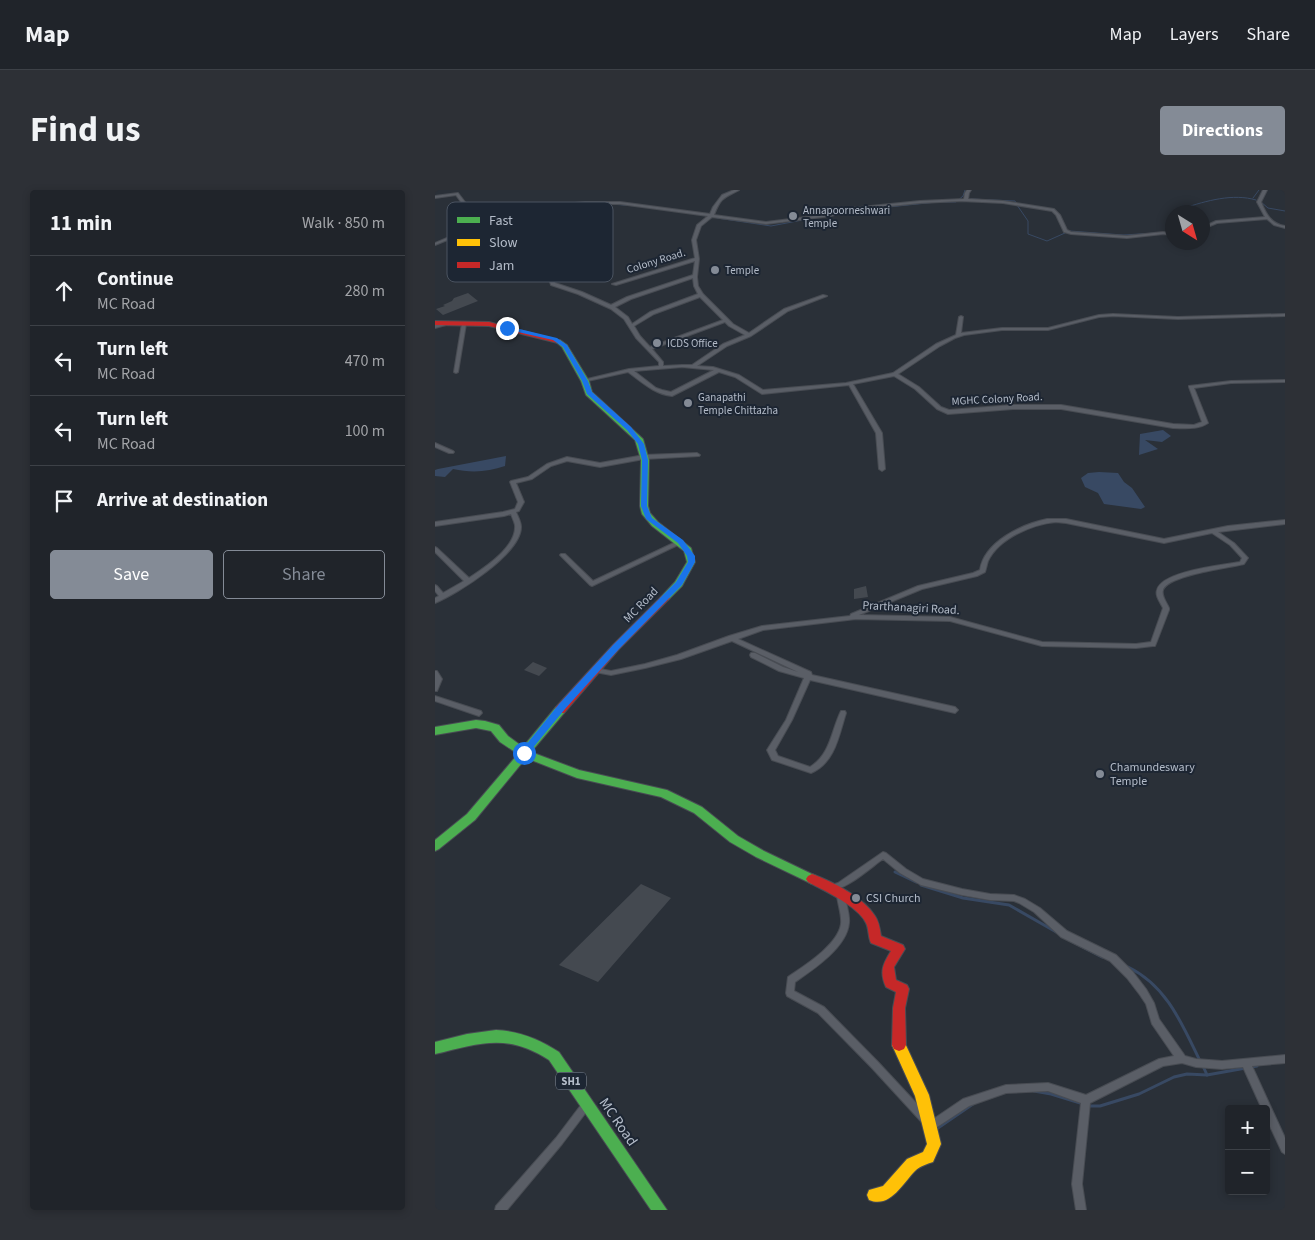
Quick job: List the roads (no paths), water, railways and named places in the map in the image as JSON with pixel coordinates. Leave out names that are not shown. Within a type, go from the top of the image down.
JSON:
[{"type":"main road","points":[[438,325],[489,324],[555,339],[565,346],[585,381],[589,393],[639,439],[644,457],[644,506],[646,514],[655,524],[681,542]]},
{"type":"main road","name":"MC Road","points":[[435,846],[471,817],[595,670],[679,584],[691,562],[688,550],[681,542]]},
{"type":"main road","points":[[435,731],[476,724],[485,725],[495,728],[504,738],[524,753],[577,774],[663,793],[698,810],[734,839],[754,851],[831,888],[864,911],[872,921],[875,939],[899,949],[888,966],[889,983],[903,989],[899,1008],[899,1044],[922,1095],[934,1144],[928,1157],[912,1164],[887,1192],[874,1195]]},
{"type":"main road","name":"MC Road","points":[[435,1048],[497,1036],[511,1036],[542,1045],[554,1056],[660,1210]]},
{"type":"street","points":[[697,259],[694,240],[699,225],[711,216],[723,196],[737,190]]},
{"type":"street","points":[[964,200],[969,190]]},
{"type":"street","points":[[1265,190],[1259,202],[1267,218],[1276,225],[1285,227]]},
{"type":"street","points":[[435,197],[457,194],[463,202]]},
{"type":"street","points":[[613,203],[767,223],[920,202],[954,200],[1003,202],[1048,209],[1056,213],[1065,231],[1071,233],[1127,237],[1165,233]]},
{"type":"street","points":[[1210,225],[1216,222],[1267,218]]},
{"type":"street","points":[[435,244],[447,239]]},
{"type":"street","name":"Colony Road.","points":[[614,284],[697,259],[696,286],[701,295],[722,322],[749,335]]},
{"type":"street","points":[[611,307],[629,298],[695,276]]},
{"type":"street","points":[[552,282],[553,284],[573,290],[611,307],[622,315],[661,362],[661,367]]},
{"type":"street","points":[[631,326],[653,313],[701,295]]},
{"type":"street","points":[[692,366],[725,345],[749,335],[786,310],[825,296]]},
{"type":"street","points":[[585,381],[629,370],[692,366],[718,370],[737,376],[762,392],[850,383],[895,374],[937,345],[958,335],[1002,329],[1048,329],[1106,316],[1178,318],[1285,315]]},
{"type":"street","points":[[958,335],[961,317]]},
{"type":"street","points":[[649,349],[722,322]]},
{"type":"street","points":[[456,372],[464,324]]},
{"type":"street","points":[[629,370],[666,394],[672,394],[718,370]]},
{"type":"street","name":"MGHC Colony Road.","points":[[895,374],[917,388],[939,408],[948,412],[1013,407],[1061,407],[1189,427],[1200,426],[1205,423],[1191,387],[1231,382],[1285,381]]},
{"type":"street","points":[[850,383],[879,433],[882,469]]},
{"type":"street","points":[[435,445],[451,452]]},
{"type":"street","points":[[435,524],[513,512],[519,508],[521,502],[513,482],[536,475],[549,465],[559,461],[567,459],[599,464],[644,457],[697,455]]},
{"type":"street","points":[[435,601],[490,567],[512,546],[518,528],[513,512]]},
{"type":"street","points":[[847,618],[920,588],[975,575],[983,571],[983,563],[993,550],[1010,535],[1039,522],[1066,521],[1164,541],[1213,531],[1285,522]]},
{"type":"street","name":"Prarthanagiri Road.","points":[[595,670],[611,673],[630,670],[679,657],[762,628],[847,618],[950,619],[1042,644],[1071,643],[1075,645],[1136,646],[1153,644],[1166,607],[1160,597],[1161,587],[1175,578],[1192,572],[1242,563],[1245,558],[1232,544],[1213,531]]},
{"type":"street","points":[[563,555],[592,584],[681,542]]},
{"type":"street","points":[[435,549],[467,581]]},
{"type":"street","points":[[435,587],[443,596]]},
{"type":"street","points":[[731,638],[806,671],[808,676],[789,720],[771,750],[775,758],[811,770],[817,767],[825,760],[843,713]]},
{"type":"street","points":[[753,656],[781,669],[955,710]]},
{"type":"street","points":[[435,673],[439,679],[435,690]]},
{"type":"street","points":[[435,698],[479,713]]},
{"type":"street","points":[[831,888],[840,886],[883,855],[921,882],[962,892],[990,897],[1014,898],[1022,901],[1037,910],[1064,934],[1113,958],[1130,975],[1150,1003],[1155,1020],[1182,1059]]},
{"type":"street","points":[[841,896],[845,924],[837,940],[824,954],[791,980],[790,992],[821,1010],[931,1126],[966,1102],[1005,1089],[1048,1087],[1086,1100],[1162,1062],[1182,1059],[1196,1063],[1214,1064],[1285,1059]]},
{"type":"street","points":[[1245,1063],[1285,1148]]},
{"type":"street","points":[[1081,1210],[1077,1184],[1086,1100]]},
{"type":"street","points":[[500,1210],[559,1141],[587,1104]]},
{"type":"water","points":[[1163,430],[1171,436],[1162,442],[1145,440],[1158,449],[1139,455],[1140,434]]},
{"type":"water","points":[[506,456],[505,466],[499,468],[486,471],[453,469],[445,477],[435,476],[435,470],[438,469]]},
{"type":"water","points":[[1088,473],[1118,473],[1124,482],[1132,488],[1145,507],[1141,509],[1104,504],[1098,493],[1085,487],[1081,478]]},
{"type":"waterway","points":[[717,218],[771,226],[850,211],[937,202],[956,202],[963,196],[965,190]]},
{"type":"waterway","points":[[1253,198],[1259,190]]},
{"type":"waterway","points":[[1194,205],[1238,197],[1256,200]]},
{"type":"waterway","points":[[971,199],[1015,201],[1016,203]]},
{"type":"waterway","points":[[1261,202],[1268,208],[1285,211]]},
{"type":"waterway","points":[[613,204],[637,206]]},
{"type":"waterway","points":[[1017,205],[1028,221],[1028,234],[1047,241],[1065,233]]},
{"type":"waterway","points":[[660,209],[709,216]]},
{"type":"waterway","points":[[1070,231],[1123,235],[1165,232]]},
{"type":"waterway","points":[[435,245],[443,242]]},
{"type":"waterway","points":[[895,872],[916,882]]},
{"type":"waterway","points":[[921,885],[963,898],[1009,905],[1058,933]]},
{"type":"waterway","points":[[1069,940],[1102,957]]},
{"type":"waterway","points":[[1128,967],[1142,975],[1163,995],[1180,1020],[1200,1061]]},
{"type":"waterway","points":[[1203,1066],[1207,1075]]},
{"type":"waterway","points":[[1207,1075],[1257,1066]]},
{"type":"waterway","points":[[1034,1091],[1051,1094],[1090,1106],[1100,1106],[1139,1094],[1174,1077],[1187,1074],[1207,1075]]},
{"type":"waterway","points":[[935,1130],[973,1104]]},
{"type":"place","name":"Annapoorneshwari Temple","points":[[793,216]]},
{"type":"place","name":"Temple","points":[[715,270]]},
{"type":"place","name":"ICDS Office","points":[[657,343]]},
{"type":"place","name":"Ganapathi Temple Chittazha","points":[[688,403]]},
{"type":"place","name":"Chamundeswary Temple","points":[[1100,774]]},
{"type":"place","name":"CSI Church","points":[[856,898]]}]
